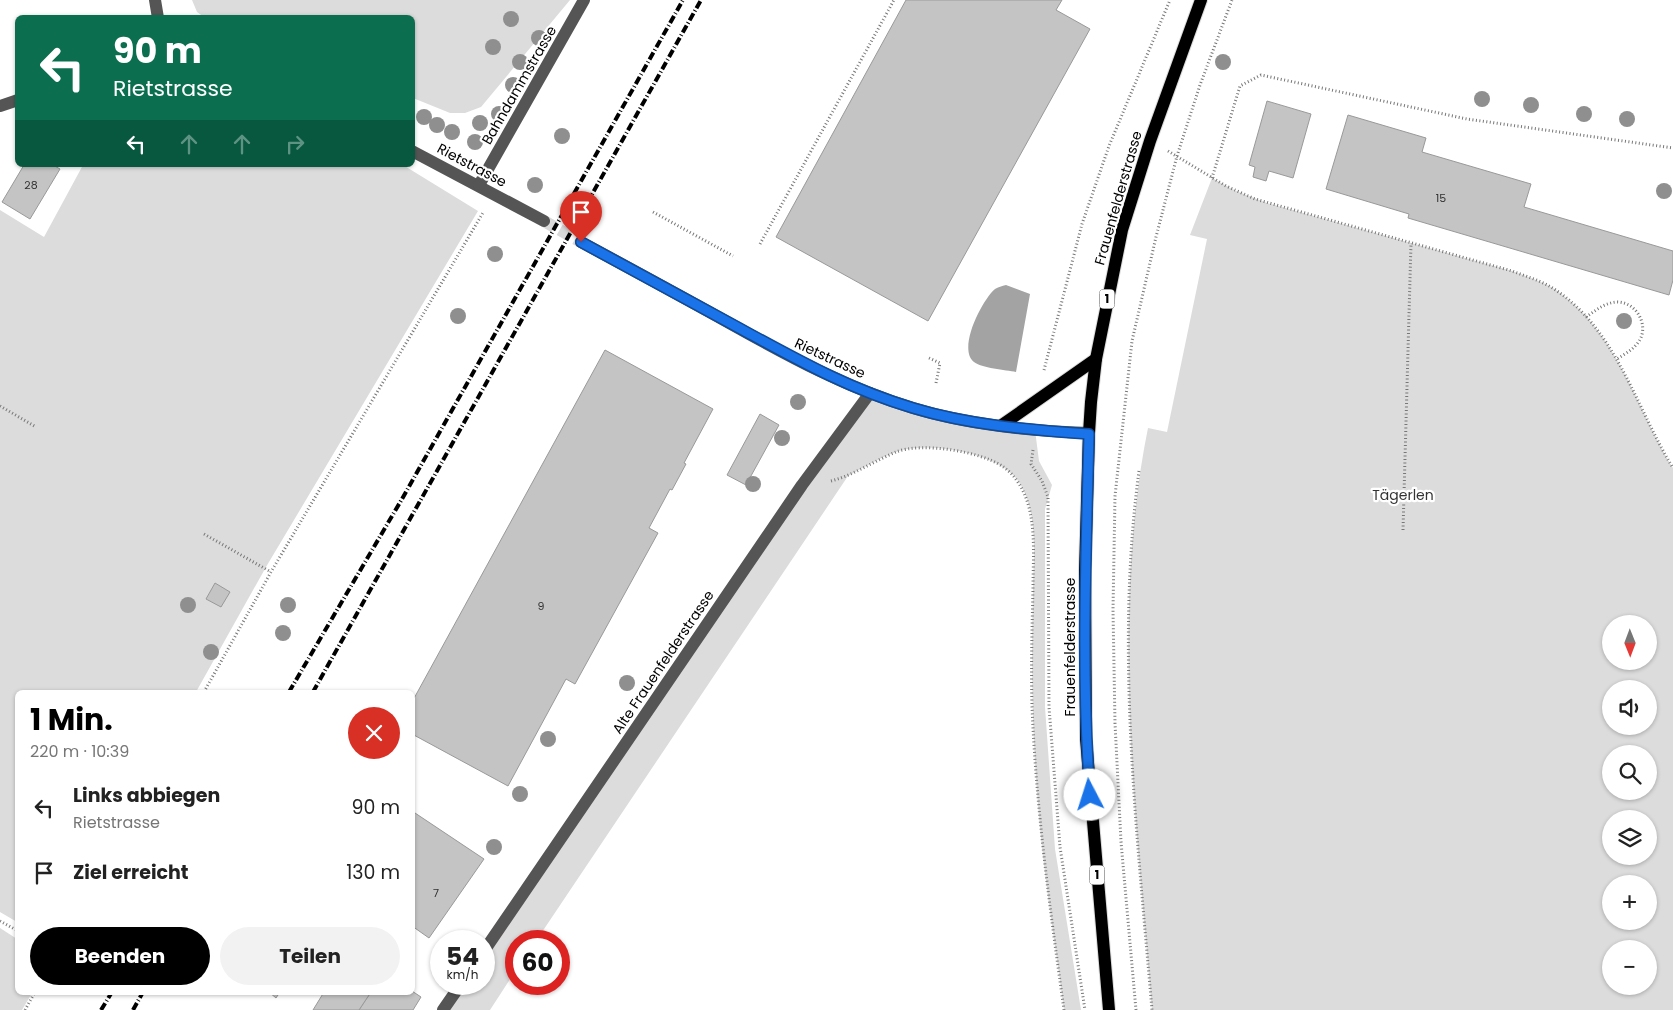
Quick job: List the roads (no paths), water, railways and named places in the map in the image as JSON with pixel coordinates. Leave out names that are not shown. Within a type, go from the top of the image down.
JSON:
[{"type":"main road","name":"Frauenfelderstrasse","points":[[1109,1010],[1086,739],[1085,570],[1089,434],[1096,358],[1109,286],[1121,235],[1132,195],[1177,62],[1201,0]]},
{"type":"main road","points":[[1002,426],[1096,358]]},
{"type":"street","points":[[155,0],[158,15]]},
{"type":"street","name":"Bahndammstrasse","points":[[479,185],[584,0]]},
{"type":"street","points":[[0,106],[15,101]]},
{"type":"street","name":"Rietstrasse","points":[[415,153],[544,221]]},
{"type":"street","name":"Rietstrasse","points":[[581,242],[812,368],[870,393],[930,413],[1002,426],[1089,434]]},
{"type":"street","name":"Alte Frauenfelderstrasse","points":[[495,935],[802,485],[870,393]]},
{"type":"street","points":[[443,1010],[453,995]]},
{"type":"tunnel","points":[[544,221],[581,242]]},
{"type":"railway","points":[[290,690],[402,499],[683,0]]},
{"type":"railway","points":[[314,690],[701,0]]},
{"type":"railway","points":[[101,1010],[110,995]]},
{"type":"railway","points":[[133,1010],[141,995]]},
{"type":"park label","name":"Tägerlen","points":[[1403,495]]}]
